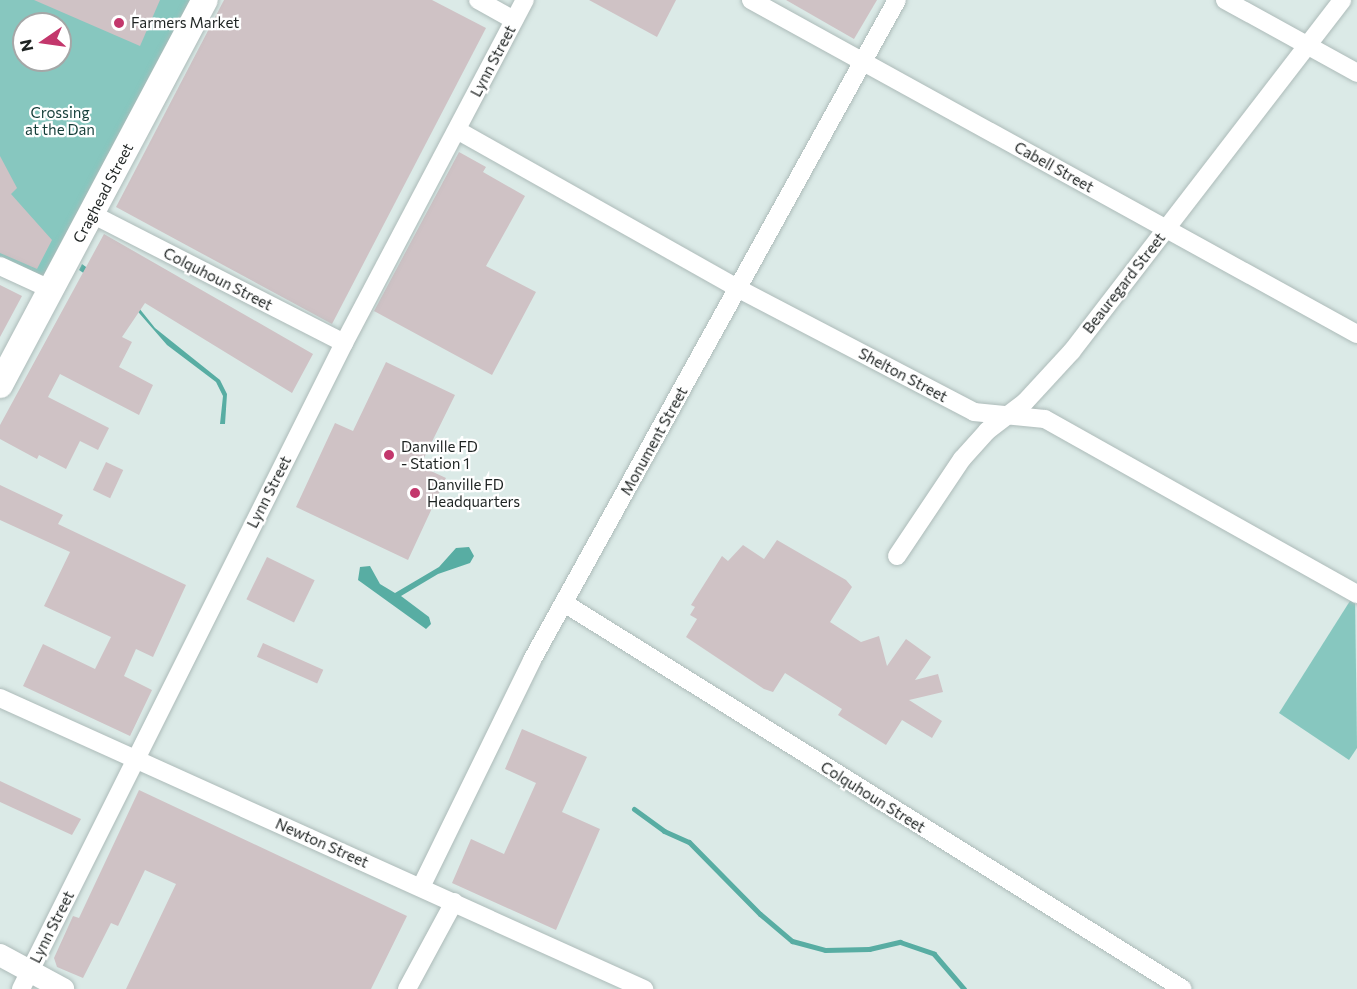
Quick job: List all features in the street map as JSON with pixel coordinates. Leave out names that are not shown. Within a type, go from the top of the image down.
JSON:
[{"type":"main road","name":"Craghead Street","points":[[0,385],[205,0]]},
{"type":"street","points":[[478,0],[514,20]]},
{"type":"street","name":"Lynn Street","points":[[26,980],[344,343],[525,0]]},
{"type":"street","name":"Cabell Street","points":[[751,0],[1357,334]]},
{"type":"street","name":"Monument Street","points":[[421,887],[564,603],[897,0]]},
{"type":"street","points":[[1225,0],[1357,73]]},
{"type":"street","name":"Beauregard Street","points":[[897,556],[962,459],[987,431],[1008,417],[1072,351],[1342,0]]},
{"type":"street","name":"Shelton Street","points":[[457,130],[739,289],[974,412],[1045,419],[1357,594]]},
{"type":"street","name":"Colquhoun Street","points":[[92,214],[344,343]]},
{"type":"street","points":[[0,266],[52,290]]},
{"type":"street","name":"Colquhoun Street","points":[[564,603],[1183,989]]},
{"type":"street","name":"Newton Street","points":[[0,698],[644,989]]},
{"type":"street","points":[[407,989],[454,902]]},
{"type":"street","points":[[0,955],[26,980],[63,989]]},
{"type":"green space","name":"Crossing at the Dan","points":[[0,0],[193,0],[44,277],[0,257]]},
{"type":"green space","points":[[1355,593],[1357,748],[1349,760],[1279,713]]},
{"type":"shaded area","points":[[82,264],[135,303],[155,328],[220,380],[227,394],[225,424],[220,424],[223,396],[216,382],[167,345],[133,306],[79,270]]},
{"type":"shaded area","points":[[469,547],[474,556],[470,563],[438,574],[401,596],[429,617],[431,624],[426,629],[358,580],[360,567],[370,566],[380,584],[395,593],[439,567],[456,548]]},
{"type":"building","name":"Farmers Market","points":[[34,0],[160,0],[140,46],[72,16],[72,12],[62,12]]},
{"type":"building","points":[[224,0],[432,0],[486,28],[332,324],[116,207]]},
{"type":"building","points":[[589,0],[676,0],[657,37]]},
{"type":"building","points":[[786,0],[877,0],[854,39]]},
{"type":"building","points":[[459,152],[486,167],[483,172],[525,196],[486,266],[536,292],[492,375],[374,311]]},
{"type":"building","points":[[0,156],[17,188],[11,194],[52,240],[37,269],[0,253]]},
{"type":"building","points":[[104,234],[313,354],[292,393],[145,303],[122,337],[132,342],[119,367],[153,385],[139,415],[60,374],[48,397],[109,428],[98,450],[80,441],[66,469],[39,455],[37,459],[0,439],[0,425]]},
{"type":"building","points":[[0,285],[22,296],[0,337]]},
{"type":"building","points":[[386,362],[455,395],[420,466],[446,478],[408,560],[296,507],[335,423],[353,431]]},
{"type":"building","points":[[106,462],[123,470],[110,498],[93,490]]},
{"type":"building","points":[[0,485],[63,515],[58,524],[186,585],[153,657],[136,649],[124,676],[152,690],[130,736],[23,686],[43,644],[95,669],[111,637],[44,606],[70,552],[0,520]]},
{"type":"building","points":[[777,540],[846,580],[852,587],[830,622],[861,642],[879,636],[887,666],[906,639],[931,657],[915,680],[938,674],[943,692],[909,700],[942,721],[932,738],[902,720],[886,745],[838,715],[842,709],[785,673],[773,692],[764,689],[686,637],[697,619],[690,615],[695,607],[691,605],[722,556],[728,561],[743,545],[764,559]]},
{"type":"building","points":[[267,557],[315,580],[294,622],[246,599]]},
{"type":"building","points":[[263,643],[323,670],[317,684],[257,657]]},
{"type":"building","points":[[522,729],[587,757],[562,812],[600,829],[556,930],[452,883],[471,839],[504,854],[536,783],[505,769]]},
{"type":"building","points":[[0,781],[81,819],[72,835],[0,802]]},
{"type":"building","points":[[139,790],[407,916],[371,989],[126,989],[176,884],[145,870],[118,926],[111,923],[83,978],[57,967],[54,958],[73,916],[79,918]]},
{"type":"waterway","points":[[634,809],[664,831],[689,842],[760,914],[792,941],[825,950],[869,949],[900,942],[934,954],[964,989]]},
{"type":"place","name":"Farmers Market","points":[[119,23]]},
{"type":"place","name":"Danville FD - Station 1","points":[[389,455]]},
{"type":"place","name":"Danville FD Headquarters","points":[[415,493]]}]
